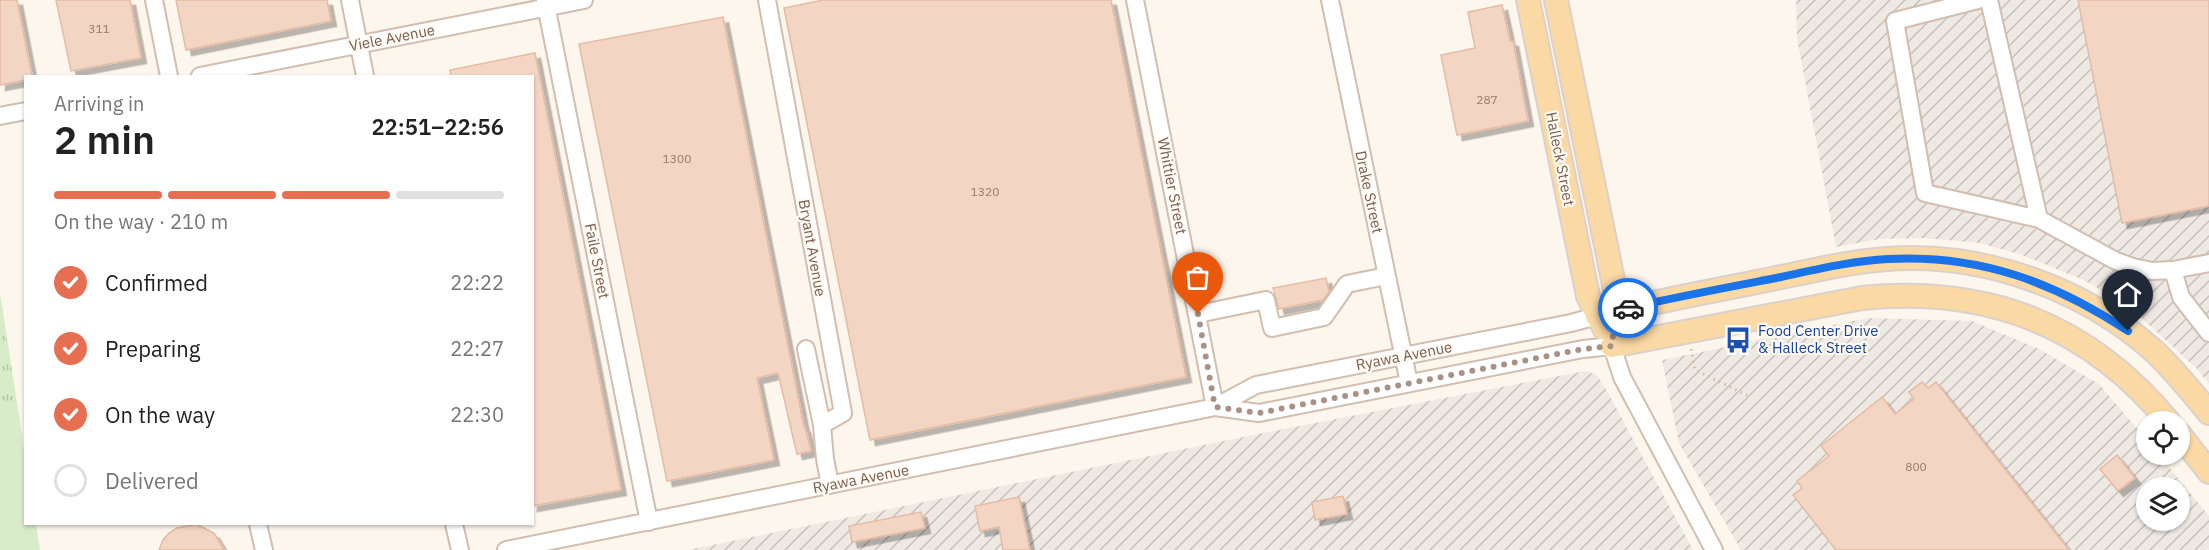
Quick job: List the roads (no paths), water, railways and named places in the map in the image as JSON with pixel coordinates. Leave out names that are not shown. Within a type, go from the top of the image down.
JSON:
[{"type":"main road","name":"Halleck Street","points":[[1528,0],[1588,296],[1606,314],[1615,290],[1556,0]]},
{"type":"main road","points":[[2159,411],[2128,377],[2082,344],[2031,318],[1977,302],[1920,295],[1862,298],[1612,346],[1606,314],[1856,263],[1921,258],[1984,267],[2045,284],[2102,313],[2154,352],[2209,413]]},
{"type":"main road","points":[[2190,448],[2209,472]]},
{"type":"street","points":[[154,0],[169,75]]},
{"type":"street","points":[[350,0],[365,75]]},
{"type":"street","name":"Viele Avenue","points":[[205,75],[358,45],[546,4],[584,0]]},
{"type":"street","name":"Bryant Avenue","points":[[767,0],[843,412],[822,425]]},
{"type":"street","name":"Whittier Street","points":[[1135,0],[1215,407]]},
{"type":"street","name":"Drake Street","points":[[1330,0],[1409,383]]},
{"type":"street","points":[[1978,0],[1895,21],[1926,193],[2039,219],[2116,261],[2152,271],[2173,270],[2209,263]]},
{"type":"street","points":[[1989,0],[2039,219]]},
{"type":"street","name":"Faile Street","points":[[546,4],[649,522]]},
{"type":"street","points":[[0,116],[24,111]]},
{"type":"street","points":[[2173,270],[2181,297],[2209,333]]},
{"type":"street","points":[[1198,314],[1266,300],[1272,328],[1324,317],[1347,284],[1386,276]]},
{"type":"street","name":"Ryawa Avenue","points":[[506,550],[1215,407],[1256,385],[1571,323],[1606,314]]},
{"type":"street","points":[[1612,346],[1622,378],[1714,550]]},
{"type":"street","name":"Ryawa Avenue","points":[[1215,407],[1259,413],[1583,349],[1612,346]]},
{"type":"street","points":[[806,349],[822,425],[830,485]]},
{"type":"street","points":[[258,525],[264,550]]},
{"type":"street","points":[[454,525],[460,550]]},
{"type":"place","name":"Food Center Drive & Halleck Street","points":[[1738,340]]}]
